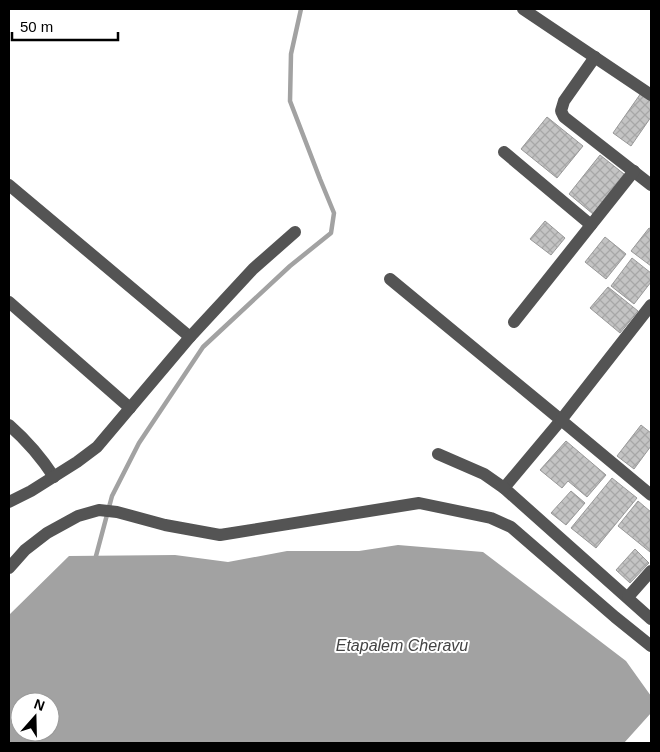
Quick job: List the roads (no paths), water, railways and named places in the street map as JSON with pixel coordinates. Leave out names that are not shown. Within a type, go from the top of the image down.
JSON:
[{"type":"street","points":[[523,9],[651,95]]},
{"type":"street","points":[[595,57],[564,101],[561,111],[564,116],[651,184]]},
{"type":"street","points":[[504,152],[591,225]]},
{"type":"street","points":[[514,322],[634,171]]},
{"type":"street","points":[[9,185],[190,337]]},
{"type":"street","points":[[9,502],[54,477],[97,447],[190,337],[253,269],[295,232]]},
{"type":"street","points":[[390,279],[651,495]]},
{"type":"street","points":[[9,302],[130,408]]},
{"type":"street","points":[[504,488],[651,304]]},
{"type":"street","points":[[9,425],[33,449],[54,477]]},
{"type":"street","points":[[438,454],[484,474],[504,488],[628,597],[651,620]]},
{"type":"street","points":[[9,568],[25,550],[47,533],[78,516],[99,510],[117,512],[165,525],[220,535],[419,503],[490,518],[511,527],[651,646]]},
{"type":"street","points":[[628,597],[651,571]]},
{"type":"water","name":"Etapalem Cheravu","points":[[398,545],[483,552],[626,661],[651,696],[651,713],[624,743],[12,743],[10,742],[60,742],[60,692],[10,692],[9,741],[9,615],[69,556],[175,555],[228,562],[287,551],[359,551]]},
{"type":"waterway","points":[[96,556],[112,496],[139,443],[203,347],[290,266],[331,233],[334,213],[290,101],[291,54],[301,9]]}]
